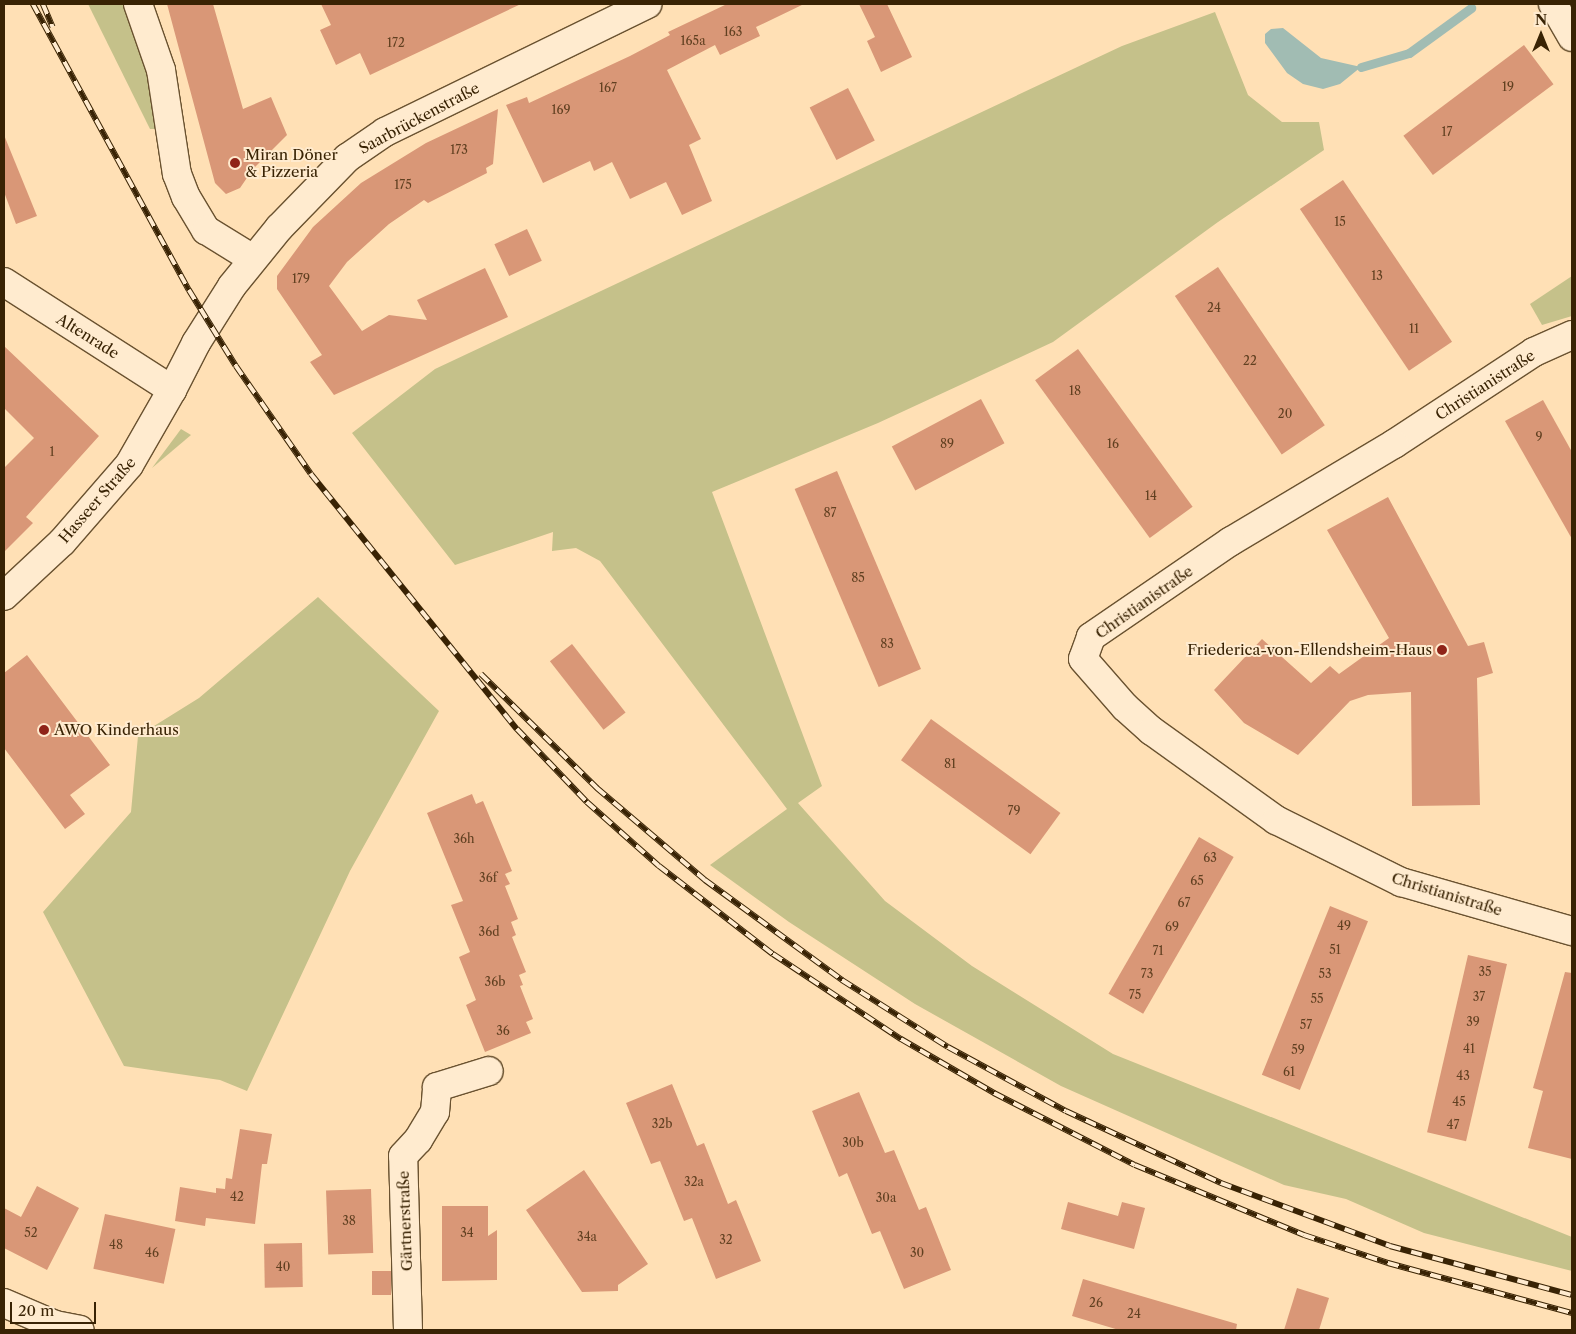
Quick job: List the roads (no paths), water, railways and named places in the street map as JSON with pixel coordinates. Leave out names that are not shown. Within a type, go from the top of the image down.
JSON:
[{"type":"street","points":[[138,4],[161,70],[177,174],[186,197],[206,230],[253,259]]},
{"type":"street","name":"Saarbrückenstraße","points":[[172,390],[208,323],[253,259],[346,158],[386,132],[647,4]]},
{"type":"street","points":[[1553,4],[1572,37]]},
{"type":"street","name":"Altenrade","points":[[4,282],[172,390]]},
{"type":"street","name":"Christianistraße","points":[[1572,335],[1534,352],[1394,444],[1231,541],[1091,637],[1084,659],[1125,707],[1152,731],[1276,820],[1401,882],[1572,931]]},
{"type":"street","name":"Hasseer Straße","points":[[4,596],[62,542],[129,465],[172,390]]},
{"type":"street","name":"Gärtnerstraße","points":[[408,1330],[403,1156],[418,1140],[435,1112],[436,1087],[489,1071]]},
{"type":"street","points":[[4,1303],[55,1325],[80,1330]]},
{"type":"water","points":[[1283,28],[1321,58],[1361,67],[1340,84],[1323,89],[1303,84],[1287,73],[1265,43],[1265,34],[1271,29]]},
{"type":"waterway","points":[[1361,67],[1409,53],[1471,8]]},
{"type":"railway","points":[[33,4],[189,290],[236,366],[311,474],[517,729],[587,802],[659,866],[773,954],[901,1039],[994,1093],[1135,1165],[1304,1235],[1388,1263],[1572,1313]]},
{"type":"railway","points":[[43,4],[53,27]]},
{"type":"railway","points":[[481,674],[597,788],[705,880],[842,980],[948,1047],[1066,1111],[1221,1183],[1390,1246],[1572,1295]]},
{"type":"place","name":"Miran Döner & Pizzeria","points":[[235,163]]},
{"type":"place","name":"Friederica-von-Ellendsheim-Haus","points":[[1442,650]]},
{"type":"place","name":"AWO Kinderhaus","points":[[44,730]]}]
